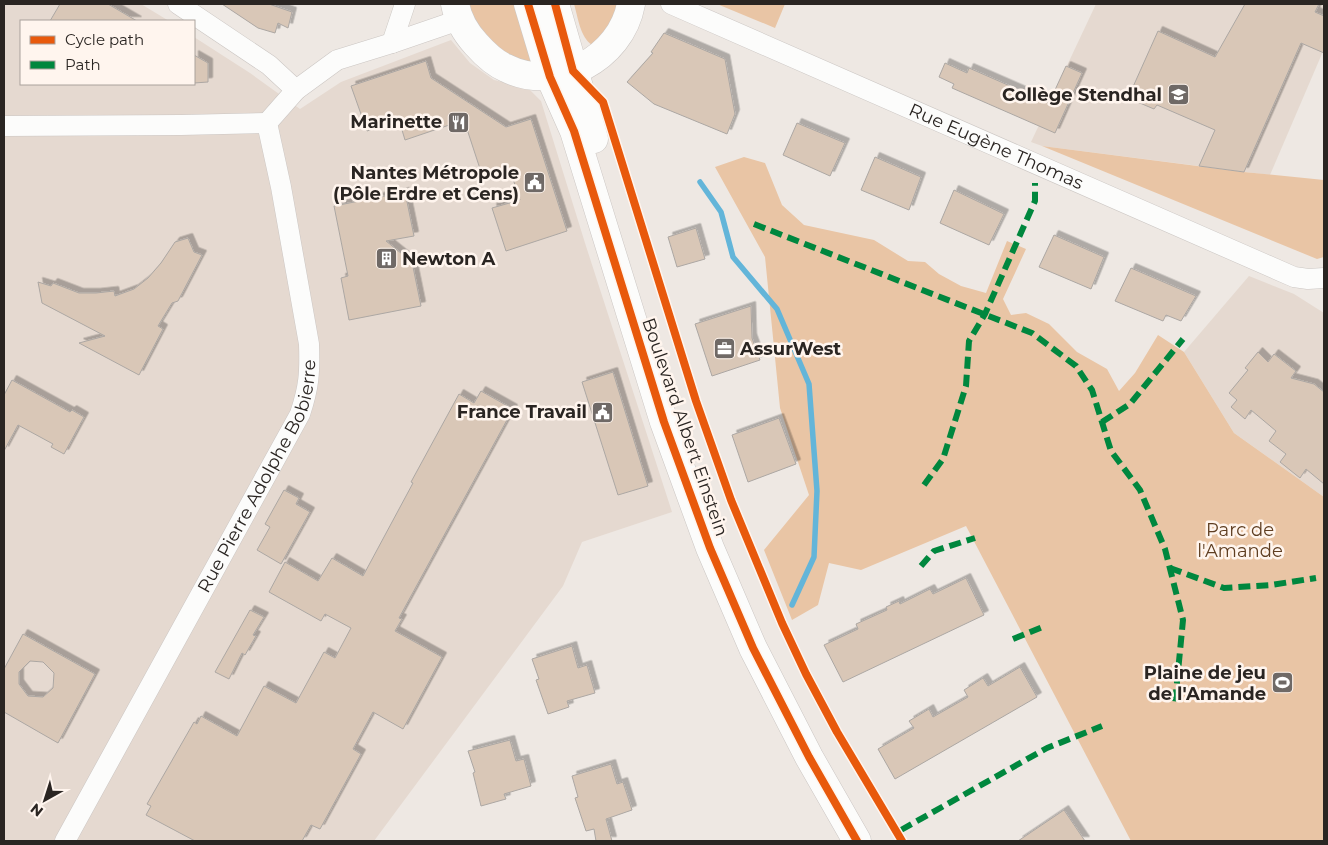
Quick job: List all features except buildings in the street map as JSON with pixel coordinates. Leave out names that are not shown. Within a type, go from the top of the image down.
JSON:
[{"type":"main road","name":"Boulevard Albert Einstein","points":[[528,4],[562,74],[724,544],[762,632],[813,734],[875,841]]},
{"type":"main road","name":"Boulevard Albert Einstein","points":[[555,4],[562,74],[574,131],[664,422],[710,548],[753,648],[808,757],[857,841]]},
{"type":"main road","points":[[457,12],[468,36],[484,53],[505,68],[528,76],[562,74],[594,61],[605,52],[620,33],[630,4]]},
{"type":"street","points":[[178,4],[269,66],[296,90]]},
{"type":"street","points":[[392,43],[405,4]]},
{"type":"street","name":"Rue Eugène Thomas","points":[[671,4],[1294,277],[1308,279],[1324,278]]},
{"type":"street","points":[[4,126],[267,123],[296,90],[337,60],[392,43],[457,12]]},
{"type":"street","name":"Rue Pierre Adolphe Bobierre","points":[[64,841],[300,414],[308,390],[309,344],[281,187],[267,123]]},
{"type":"shaded area","points":[[4,4],[141,4],[167,20],[20,20],[20,85],[195,85],[195,38],[250,73],[300,109],[341,82],[451,40],[470,63],[494,80],[528,88],[541,101],[672,512],[582,542],[563,586],[374,841],[4,841]]},
{"type":"shaded area","name":"Collège Stendhal","points":[[1096,4],[1324,4],[1324,49],[1270,175],[1042,146],[1031,142]]},
{"type":"shaded area","points":[[1249,276],[1294,294],[1324,313],[1324,497],[1234,433],[1184,352]]},
{"type":"green space","points":[[462,4],[519,4],[532,61],[529,62],[498,51]]},
{"type":"green space","points":[[574,4],[620,4],[610,28],[592,45],[582,32]]},
{"type":"green space","points":[[717,4],[785,4],[775,28]]},
{"type":"green space","points":[[1042,146],[1244,172],[1324,180],[1324,257],[1317,259]]},
{"type":"green space","name":"Parc de l'Amande","points":[[744,157],[765,163],[782,205],[804,225],[874,240],[908,261],[925,262],[939,274],[961,286],[986,293],[1007,241],[1026,249],[1003,299],[1011,315],[1026,313],[1049,324],[1077,352],[1107,369],[1119,391],[1135,373],[1158,335],[1184,352],[1234,433],[1324,497],[1324,841],[1131,841],[966,526],[861,570],[829,563],[818,605],[792,620],[764,550],[809,495],[780,408],[765,257],[715,167]]},
{"type":"waterway","points":[[700,182],[721,212],[733,257],[777,309],[809,384],[817,491],[814,557],[792,605]]},
{"type":"marked path","points":[[924,485],[943,459],[966,386],[969,341],[985,314],[1035,201],[1035,183]]},
{"type":"marked path","points":[[754,224],[1032,333],[1076,366],[1092,390],[1111,451],[1140,490],[1165,549],[1183,620],[1175,703]]},
{"type":"marked path","points":[[1102,422],[1130,404],[1183,339]]},
{"type":"marked path","points":[[921,566],[934,551],[975,538]]},
{"type":"marked path","points":[[1170,568],[1224,588],[1271,585],[1316,578]]},
{"type":"marked path","points":[[1013,639],[1045,626]]},
{"type":"marked path","points":[[901,830],[1047,748],[1102,726]]},
{"type":"cycle path","points":[[528,4],[550,77],[574,131],[664,422],[710,548],[753,648],[809,757],[857,841]]},
{"type":"cycle path","points":[[555,4],[573,71],[603,102],[696,401],[731,500],[782,623],[806,674],[837,732],[902,841]]},
{"type":"place","name":"Collège Stendhal","points":[[1178,95]]},
{"type":"place","name":"Marinette","points":[[458,122]]},
{"type":"place","name":"Nantes Métropole (Pôle Erdre et Cens)","points":[[535,183]]},
{"type":"place","name":"Newton A","points":[[386,259]]},
{"type":"place","name":"AssurWest","points":[[724,349]]},
{"type":"place","name":"France Travail","points":[[603,412]]},
{"type":"place","name":"Plaine de jeu de l'Amande","points":[[1282,683]]}]
